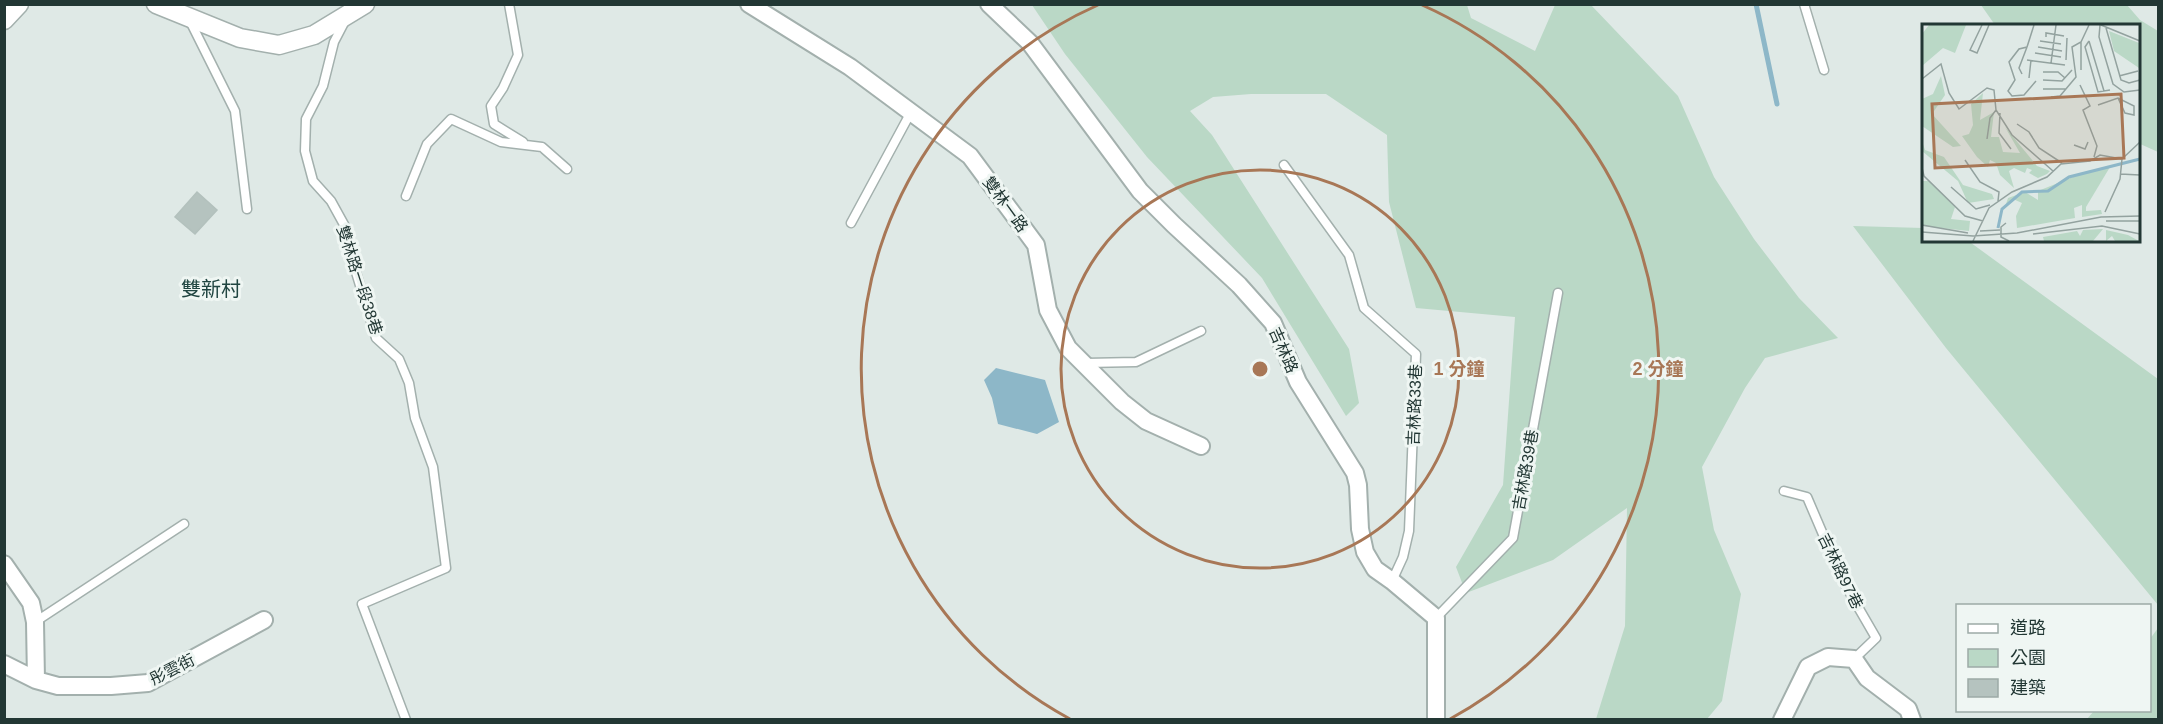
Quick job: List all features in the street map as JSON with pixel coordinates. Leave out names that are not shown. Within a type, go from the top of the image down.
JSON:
[{"type":"street","points":[[4,20],[19,4]]},
{"type":"street","points":[[156,4],[240,38],[279,45],[314,35],[365,4]]},
{"type":"street","name":"雙林一路","points":[[749,4],[850,67],[970,156],[1036,245],[1048,310],[1068,348],[1122,402],[1146,421],[1201,446]]},
{"type":"street","name":"吉林路","points":[[989,4],[1030,43],[1100,134],[1140,191],[1173,225],[1239,285],[1273,322],[1298,382],[1355,473],[1360,529],[1365,552],[1375,569],[1436,618]]},
{"type":"street","points":[[4,564],[31,603],[35,622],[36,680]]},
{"type":"street","points":[[1436,618],[1436,720]]},
{"type":"street","name":"彤雲街","points":[[4,664],[36,680],[58,686],[148,683],[264,620]]},
{"type":"street","points":[[1782,720],[1808,667],[1828,657],[1854,659],[1867,678],[1908,709],[1912,720]]},
{"type":"lane","points":[[509,4],[518,55],[492,106],[494,124],[526,144]]},
{"type":"lane","points":[[1804,4],[1824,70]]},
{"type":"lane","name":"雙林路一段38巷","points":[[349,13],[334,42],[323,86],[306,119],[305,151],[313,181],[331,201],[347,230],[361,290],[376,338],[399,359],[409,383],[416,418],[433,467],[446,568],[362,604],[406,720]]},
{"type":"lane","points":[[187,16],[235,111],[248,209]]},
{"type":"lane","points":[[851,223],[911,112]]},
{"type":"lane","points":[[406,196],[427,144],[450,119],[501,142],[542,147],[567,169]]},
{"type":"lane","name":"吉林路33巷","points":[[1284,165],[1349,255],[1364,308],[1416,354],[1409,531],[1392,581]]},
{"type":"lane","name":"吉林路39巷","points":[[1436,618],[1513,538],[1558,293]]},
{"type":"lane","points":[[1083,364],[1136,362],[1202,331]]},
{"type":"lane","name":"吉林路97巷","points":[[1784,491],[1807,497],[1843,581],[1876,638],[1854,659]]},
{"type":"lane","points":[[35,622],[184,524]]},
{"type":"green space","points":[[1032,5],[1467,5],[1471,18],[1535,51],[1555,5],[1591,5],[1678,96],[1714,177],[1754,239],[1799,298],[1838,338],[1765,358],[1745,388],[1702,467],[1714,530],[1741,594],[1722,701],[1707,719],[1596,719],[1625,626],[1627,508],[1553,560],[1466,593],[1456,567],[1503,485],[1515,317],[1416,308],[1389,202],[1387,135],[1326,94],[1251,94],[1213,97],[1190,111],[1212,135],[1349,349],[1359,403],[1346,416],[1262,278],[1147,157],[1065,54]]},
{"type":"green space","points":[[1981,5],[2127,5],[2140,20],[2158,31],[2158,152],[2139,143],[2139,24],[1994,24]]},
{"type":"green space","points":[[1853,226],[1922,228],[1922,242],[1970,242],[2158,379],[2158,605],[1946,348]]},
{"type":"green space","points":[[2158,628],[2158,719],[2087,719],[2093,712],[2151,712],[2151,638]]},
{"type":"water","points":[[996,368],[1045,380],[1059,422],[1037,434],[998,424],[992,398],[984,380]]},
{"type":"building","points":[[197,192],[217,210],[195,234],[175,217]]},
{"type":"waterway","points":[[1756,4],[1777,104]]},
{"type":"district","name":"雙新村","points":[[211,289]]}]
